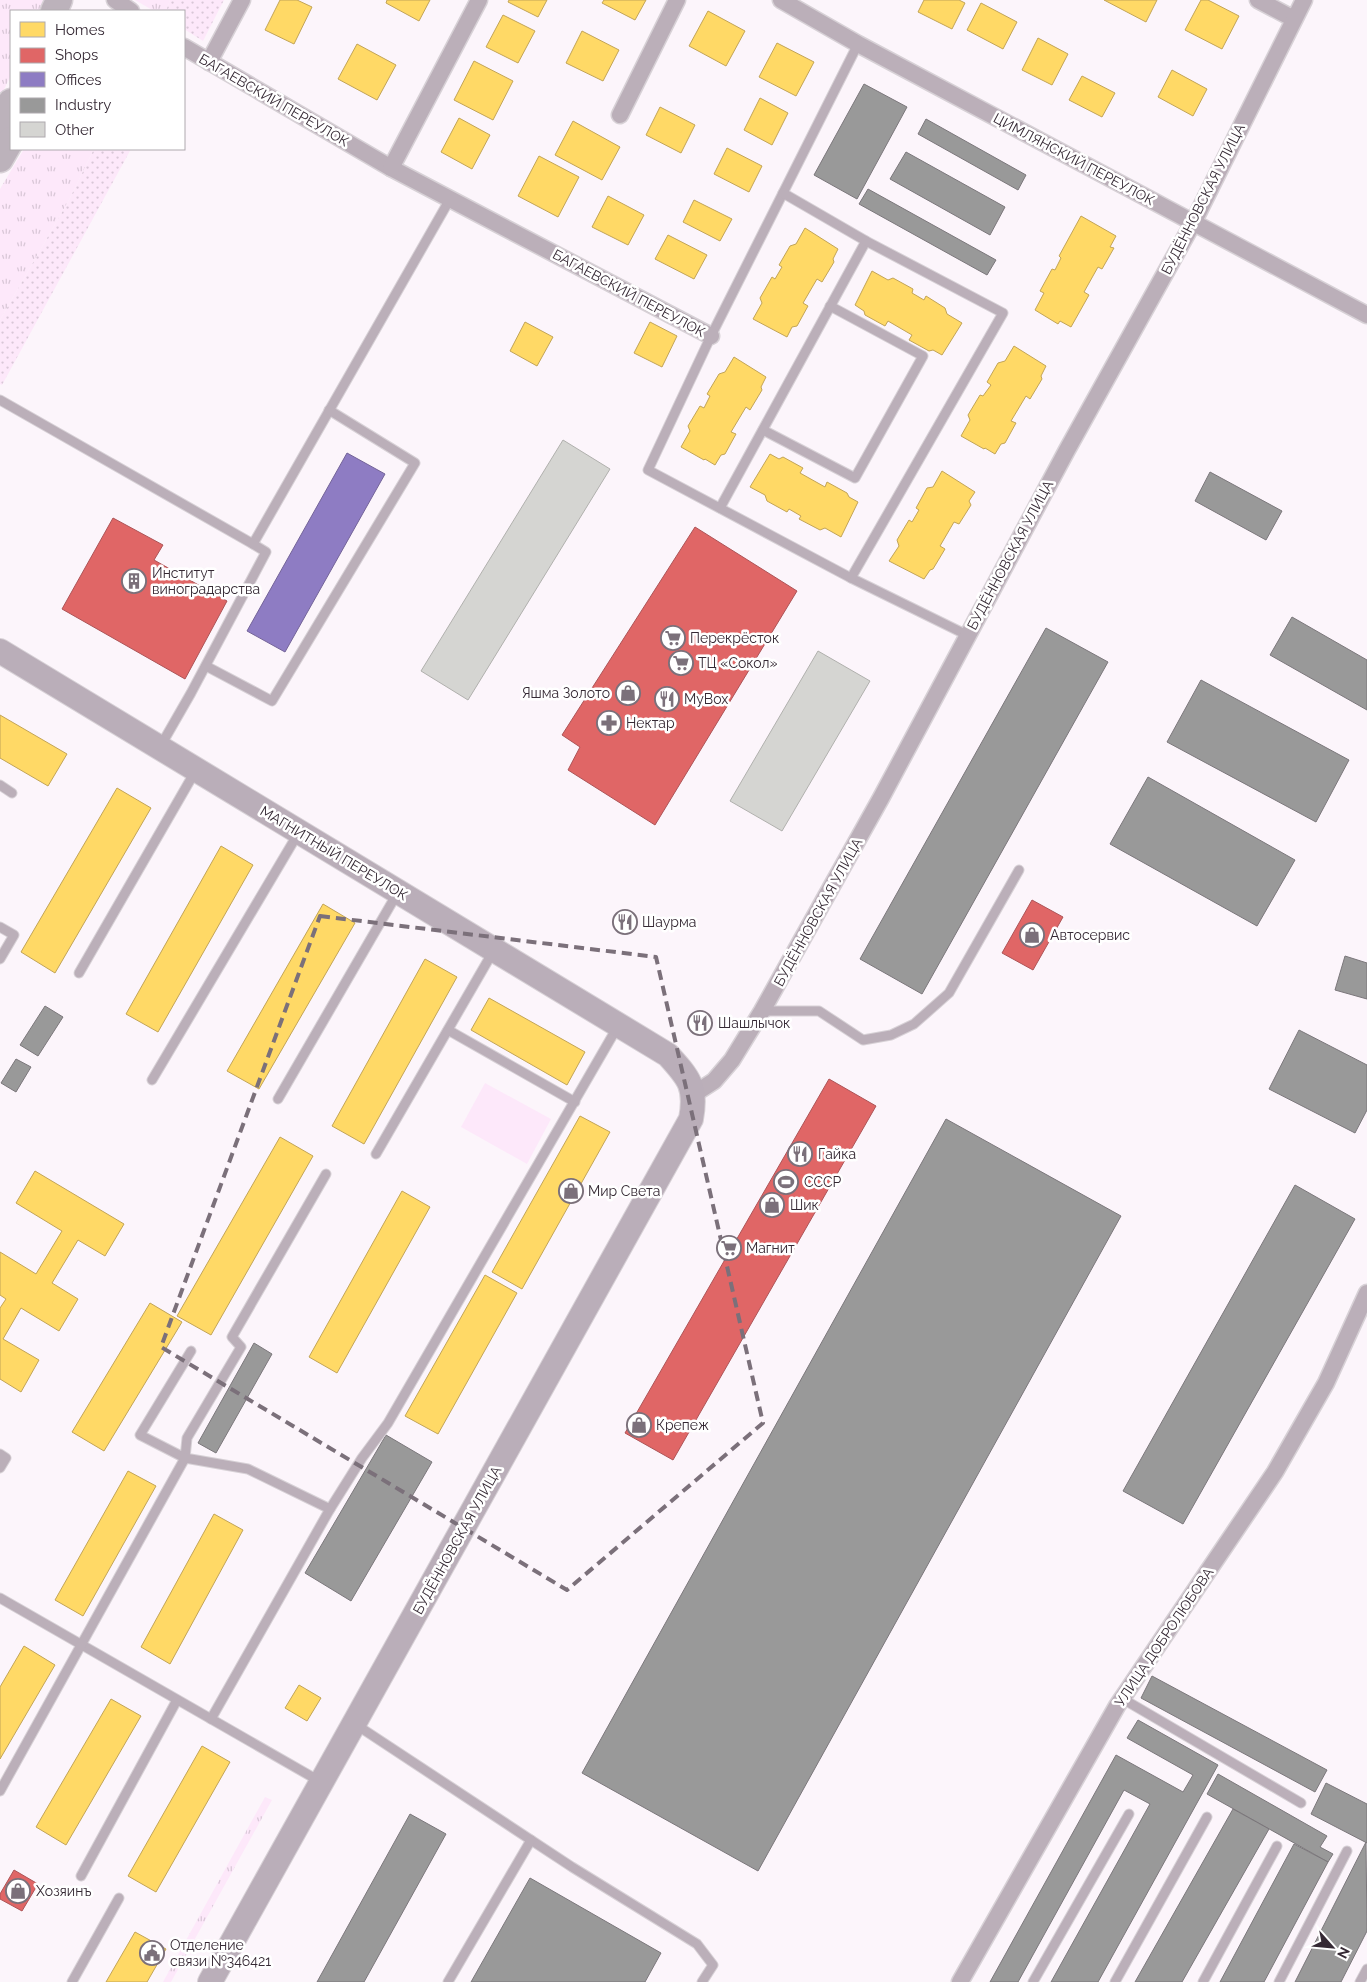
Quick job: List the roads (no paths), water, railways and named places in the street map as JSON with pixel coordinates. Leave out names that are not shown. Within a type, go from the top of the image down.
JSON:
[{"type":"main road","points":[[0,126],[10,104]]},
{"type":"main road","points":[[0,159],[10,142]]},
{"type":"main road","name":"МАГНИТНЫЙ ПЕРЕУЛОК","points":[[0,651],[668,1055],[687,1075],[694,1094]]},
{"type":"main road","name":"БУДЁННОВСКАЯ УЛИЦА","points":[[210,1982],[691,1119],[694,1094]]},
{"type":"street","points":[[115,0],[130,10]]},
{"type":"street","points":[[209,62],[242,0]]},
{"type":"street","points":[[391,168],[479,0]]},
{"type":"street","points":[[620,115],[677,0]]},
{"type":"street","name":"ЦИМЛЯНСКИЙ ПЕРЕУЛОК","points":[[783,0],[858,44],[1367,315]]},
{"type":"street","points":[[1258,0],[1294,19]]},
{"type":"street","name":"БУДЁННОВСКАЯ УЛИЦА","points":[[694,1094],[714,1080],[732,1060],[762,1012],[881,798],[1067,450],[1193,223],[1304,0]]},
{"type":"street","name":"БАГАЕВСКИЙ ПЕРЕУЛОК","points":[[185,49],[391,168],[711,336]]},
{"type":"street","name":"УЛИЦА ДОБРОЛЮБОВА","points":[[960,1982],[1123,1699],[1275,1472],[1326,1383],[1367,1293]]},
{"type":"lane","name":"БАГАЕВСКИЙ ПЕРЕУЛОК","points":[[711,336],[858,44]]},
{"type":"lane","points":[[783,193],[866,241],[1003,313],[852,578]]},
{"type":"lane","points":[[253,544],[450,199]]},
{"type":"lane","points":[[720,508],[866,241]]},
{"type":"lane","points":[[763,430],[855,478],[923,356],[830,306]]},
{"type":"lane","points":[[711,336],[648,470],[852,578],[968,636]]},
{"type":"lane","points":[[0,400],[266,552],[206,666],[159,747]]},
{"type":"lane","points":[[206,666],[272,701],[415,463],[329,410]]},
{"type":"lane","points":[[79,974],[196,769]]},
{"type":"lane","points":[[0,786],[12,793]]},
{"type":"lane","points":[[152,1080],[299,832]]},
{"type":"lane","points":[[762,1012],[819,1011],[863,1040],[891,1035],[914,1024],[949,993],[1019,870]]},
{"type":"lane","points":[[278,1099],[398,892]]},
{"type":"lane","points":[[0,927],[14,935],[0,959]]},
{"type":"lane","points":[[376,1154],[494,950]]},
{"type":"lane","points":[[211,1719],[330,1509],[362,1458],[388,1423],[619,1025]]},
{"type":"lane","points":[[448,1030],[575,1102]]},
{"type":"lane","points":[[0,1791],[185,1458],[187,1438],[241,1347],[232,1337],[326,1174]]},
{"type":"lane","points":[[191,1351],[140,1435],[185,1458],[248,1469],[330,1509]]},
{"type":"lane","points":[[0,1454],[6,1458],[0,1468]]},
{"type":"lane","points":[[0,1598],[322,1783]]},
{"type":"lane","points":[[1123,1699],[1301,1802]]},
{"type":"lane","points":[[81,1876],[177,1700]]},
{"type":"lane","points":[[355,1724],[531,1840],[696,1944],[713,1965],[702,1982]]},
{"type":"lane","points":[[1033,1982],[1129,1814]]},
{"type":"lane","points":[[1115,1982],[1207,1817]]},
{"type":"lane","points":[[448,1982],[531,1840]]},
{"type":"lane","points":[[1203,1982],[1277,1846]]},
{"type":"lane","points":[[1278,1982],[1347,1851]]},
{"type":"lane","points":[[72,1982],[119,1898]]},
{"type":"lane","points":[[1360,1982],[1367,1969]]},
{"type":"place","name":"Институт виноградарства","points":[[134,581]]},
{"type":"place","name":"Перекрёсток","points":[[673,638]]},
{"type":"place","name":"ТЦ «Сокол»","points":[[681,663]]},
{"type":"place","name":"Яшма Золото","points":[[628,693]]},
{"type":"place","name":"MyBox","points":[[667,699]]},
{"type":"place","name":"Нектар","points":[[609,723]]},
{"type":"place","name":"Шаурма","points":[[625,922]]},
{"type":"place","name":"Автосервис","points":[[1032,935]]},
{"type":"place","name":"Шашлычок","points":[[700,1023]]},
{"type":"place","name":"Гайка","points":[[800,1154]]},
{"type":"place","name":"СССР","points":[[786,1182]]},
{"type":"place","name":"Мир Света","points":[[571,1191]]},
{"type":"place","name":"Шик","points":[[772,1205]]},
{"type":"place","name":"Магнит","points":[[729,1248]]},
{"type":"place","name":"Крепеж","points":[[639,1425]]},
{"type":"place","name":"Хозяинъ","points":[[18,1891]]},
{"type":"place","name":"Отделение связи №346421","points":[[152,1953]]}]
